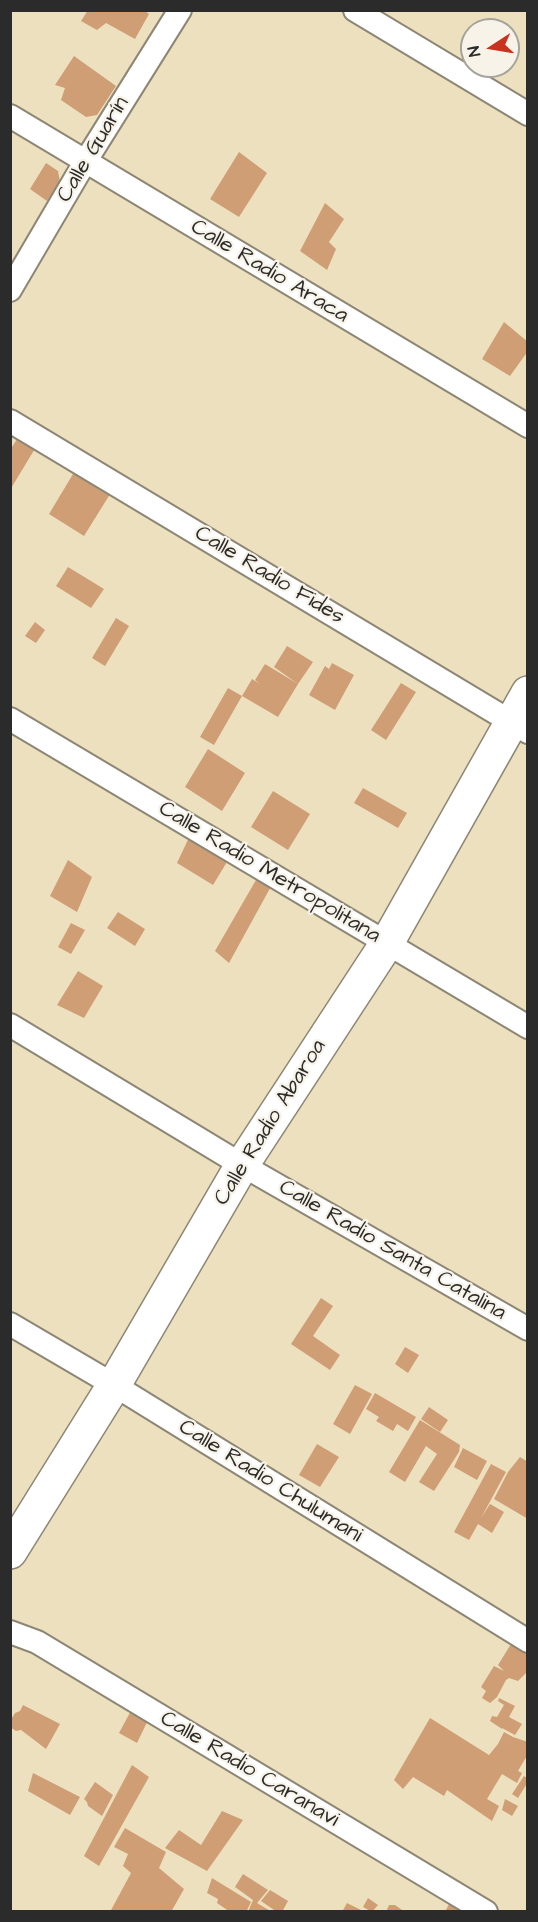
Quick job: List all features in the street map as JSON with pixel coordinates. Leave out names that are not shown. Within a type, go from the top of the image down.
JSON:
[{"type":"street","name":"Calle Guarín","points":[[10,290],[180,10]]},
{"type":"street","points":[[355,10],[528,114]]},
{"type":"street","name":"Calle Radio Araca","points":[[10,116],[528,426]]},
{"type":"street","name":"Calle Radio Fides","points":[[10,421],[519,727]]},
{"type":"street","name":"Calle Radio Abaroa","points":[[10,1552],[114,1385],[242,1165],[387,943],[519,727],[528,693]]},
{"type":"street","name":"Calle Radio Metropolitana","points":[[10,719],[528,1028]]},
{"type":"street","name":"Calle Radio Santa Catalina","points":[[10,1025],[242,1165],[528,1329]]},
{"type":"street","name":"Calle Radio Chulumani","points":[[10,1324],[114,1385],[528,1641]]},
{"type":"street","name":"Calle Radio Caranavi","points":[[10,1632],[37,1642],[486,1911]]},
{"type":"building","points":[[88,10],[144,10],[149,14],[135,39],[106,23],[97,30],[81,21]]},
{"type":"building","points":[[74,56],[116,86],[97,115],[86,117],[61,100],[65,88],[55,85]]},
{"type":"building","points":[[239,152],[267,173],[239,217],[210,199]]},
{"type":"building","points":[[46,163],[58,171],[60,182],[47,201],[30,189]]},
{"type":"building","points":[[325,203],[344,219],[329,242],[336,249],[327,270],[300,251]]},
{"type":"building","points":[[504,322],[528,342],[528,351],[510,376],[482,359]]},
{"type":"building","points":[[19,436],[36,447],[10,490],[10,450]]},
{"type":"building","points":[[76,469],[112,491],[84,536],[49,514]]},
{"type":"building","points":[[68,567],[104,589],[91,608],[56,586]]},
{"type":"building","points":[[116,618],[129,626],[105,666],[92,658]]},
{"type":"building","points":[[35,622],[45,630],[36,643],[25,636]]},
{"type":"building","points":[[287,646],[313,662],[298,684],[274,667]]},
{"type":"building","points":[[332,663],[354,675],[335,710],[309,695],[325,666],[329,669]]},
{"type":"building","points":[[265,664],[298,684],[278,717],[242,696],[252,679],[260,684],[255,680]]},
{"type":"building","points":[[401,683],[416,692],[386,740],[371,730]]},
{"type":"building","points":[[228,688],[242,696],[214,745],[200,737]]},
{"type":"building","points":[[208,749],[245,773],[222,811],[185,787]]},
{"type":"building","points":[[363,788],[407,813],[398,828],[354,803]]},
{"type":"building","points":[[273,791],[310,814],[288,850],[251,827]]},
{"type":"building","points":[[193,829],[233,852],[213,885],[177,863]]},
{"type":"building","points":[[68,860],[92,877],[77,912],[50,896]]},
{"type":"building","points":[[260,873],[274,881],[229,963],[215,951]]},
{"type":"building","points":[[118,912],[145,929],[135,946],[107,928]]},
{"type":"building","points":[[71,923],[85,930],[71,954],[58,947]]},
{"type":"building","points":[[78,971],[103,986],[84,1018],[57,1005]]},
{"type":"building","points":[[321,1298],[333,1306],[313,1336],[340,1355],[330,1370],[291,1344]]},
{"type":"building","points":[[405,1347],[419,1355],[408,1373],[395,1364]]},
{"type":"building","points":[[355,1385],[372,1394],[350,1434],[333,1424]]},
{"type":"building","points":[[375,1393],[416,1417],[408,1431],[397,1424],[393,1431],[376,1421],[379,1417],[366,1409]]},
{"type":"building","points":[[429,1407],[448,1420],[440,1432],[421,1419]]},
{"type":"building","points":[[420,1420],[460,1445],[459,1452],[434,1491],[419,1482],[437,1454],[426,1446],[405,1482],[389,1472]]},
{"type":"building","points":[[317,1444],[339,1457],[320,1487],[299,1475]]},
{"type":"building","points":[[463,1448],[487,1461],[477,1480],[454,1467]]},
{"type":"building","points":[[520,1457],[528,1462],[528,1519],[494,1499],[508,1472]]},
{"type":"building","points":[[491,1464],[506,1472],[481,1518],[490,1504],[504,1512],[492,1533],[478,1524],[469,1540],[454,1532]]},
{"type":"building","points":[[511,1644],[518,1649],[520,1645],[528,1649],[528,1671],[518,1681],[509,1678],[506,1680],[497,1697],[490,1703],[482,1698],[486,1691],[481,1687],[494,1666],[504,1671],[498,1665]]},
{"type":"building","points":[[499,1698],[515,1706],[509,1717],[522,1724],[515,1735],[490,1721],[492,1716],[497,1717],[504,1705],[498,1701]]},
{"type":"building","points":[[23,1705],[60,1724],[46,1749],[21,1730],[16,1731],[10,1727],[10,1721]]},
{"type":"building","points":[[133,1707],[149,1718],[137,1743],[119,1733]]},
{"type":"building","points":[[430,1718],[489,1755],[504,1732],[528,1742],[528,1754],[518,1771],[522,1773],[517,1783],[502,1774],[487,1799],[499,1806],[492,1821],[447,1790],[444,1796],[413,1777],[403,1789],[394,1780]]},
{"type":"building","points":[[132,1765],[149,1777],[99,1866],[84,1856]]},
{"type":"building","points":[[33,1773],[80,1797],[70,1815],[28,1791]]},
{"type":"building","points":[[524,1776],[528,1782],[518,1798],[512,1794]]},
{"type":"building","points":[[95,1782],[113,1795],[102,1816],[88,1806],[84,1799]]},
{"type":"building","points":[[505,1799],[518,1806],[512,1816],[502,1810]]},
{"type":"building","points":[[222,1811],[243,1820],[207,1871],[165,1848],[179,1830],[201,1845]]},
{"type":"building","points":[[125,1828],[166,1852],[159,1868],[184,1889],[171,1912],[110,1912],[131,1873],[123,1866],[128,1854],[114,1847]]},
{"type":"building","points":[[243,1874],[268,1890],[257,1903],[272,1912],[248,1912],[253,1900],[235,1887]]},
{"type":"building","points":[[212,1878],[251,1902],[246,1912],[230,1912],[217,1903],[218,1899],[207,1893]]},
{"type":"building","points":[[270,1890],[288,1901],[282,1912],[277,1912],[261,1901]]},
{"type":"building","points":[[453,1896],[478,1912],[445,1912]]},
{"type":"building","points":[[368,1898],[378,1905],[372,1912],[363,1907]]},
{"type":"building","points":[[347,1903],[365,1912],[342,1912]]},
{"type":"building","points":[[389,1905],[395,1905],[405,1912],[386,1912]]}]
